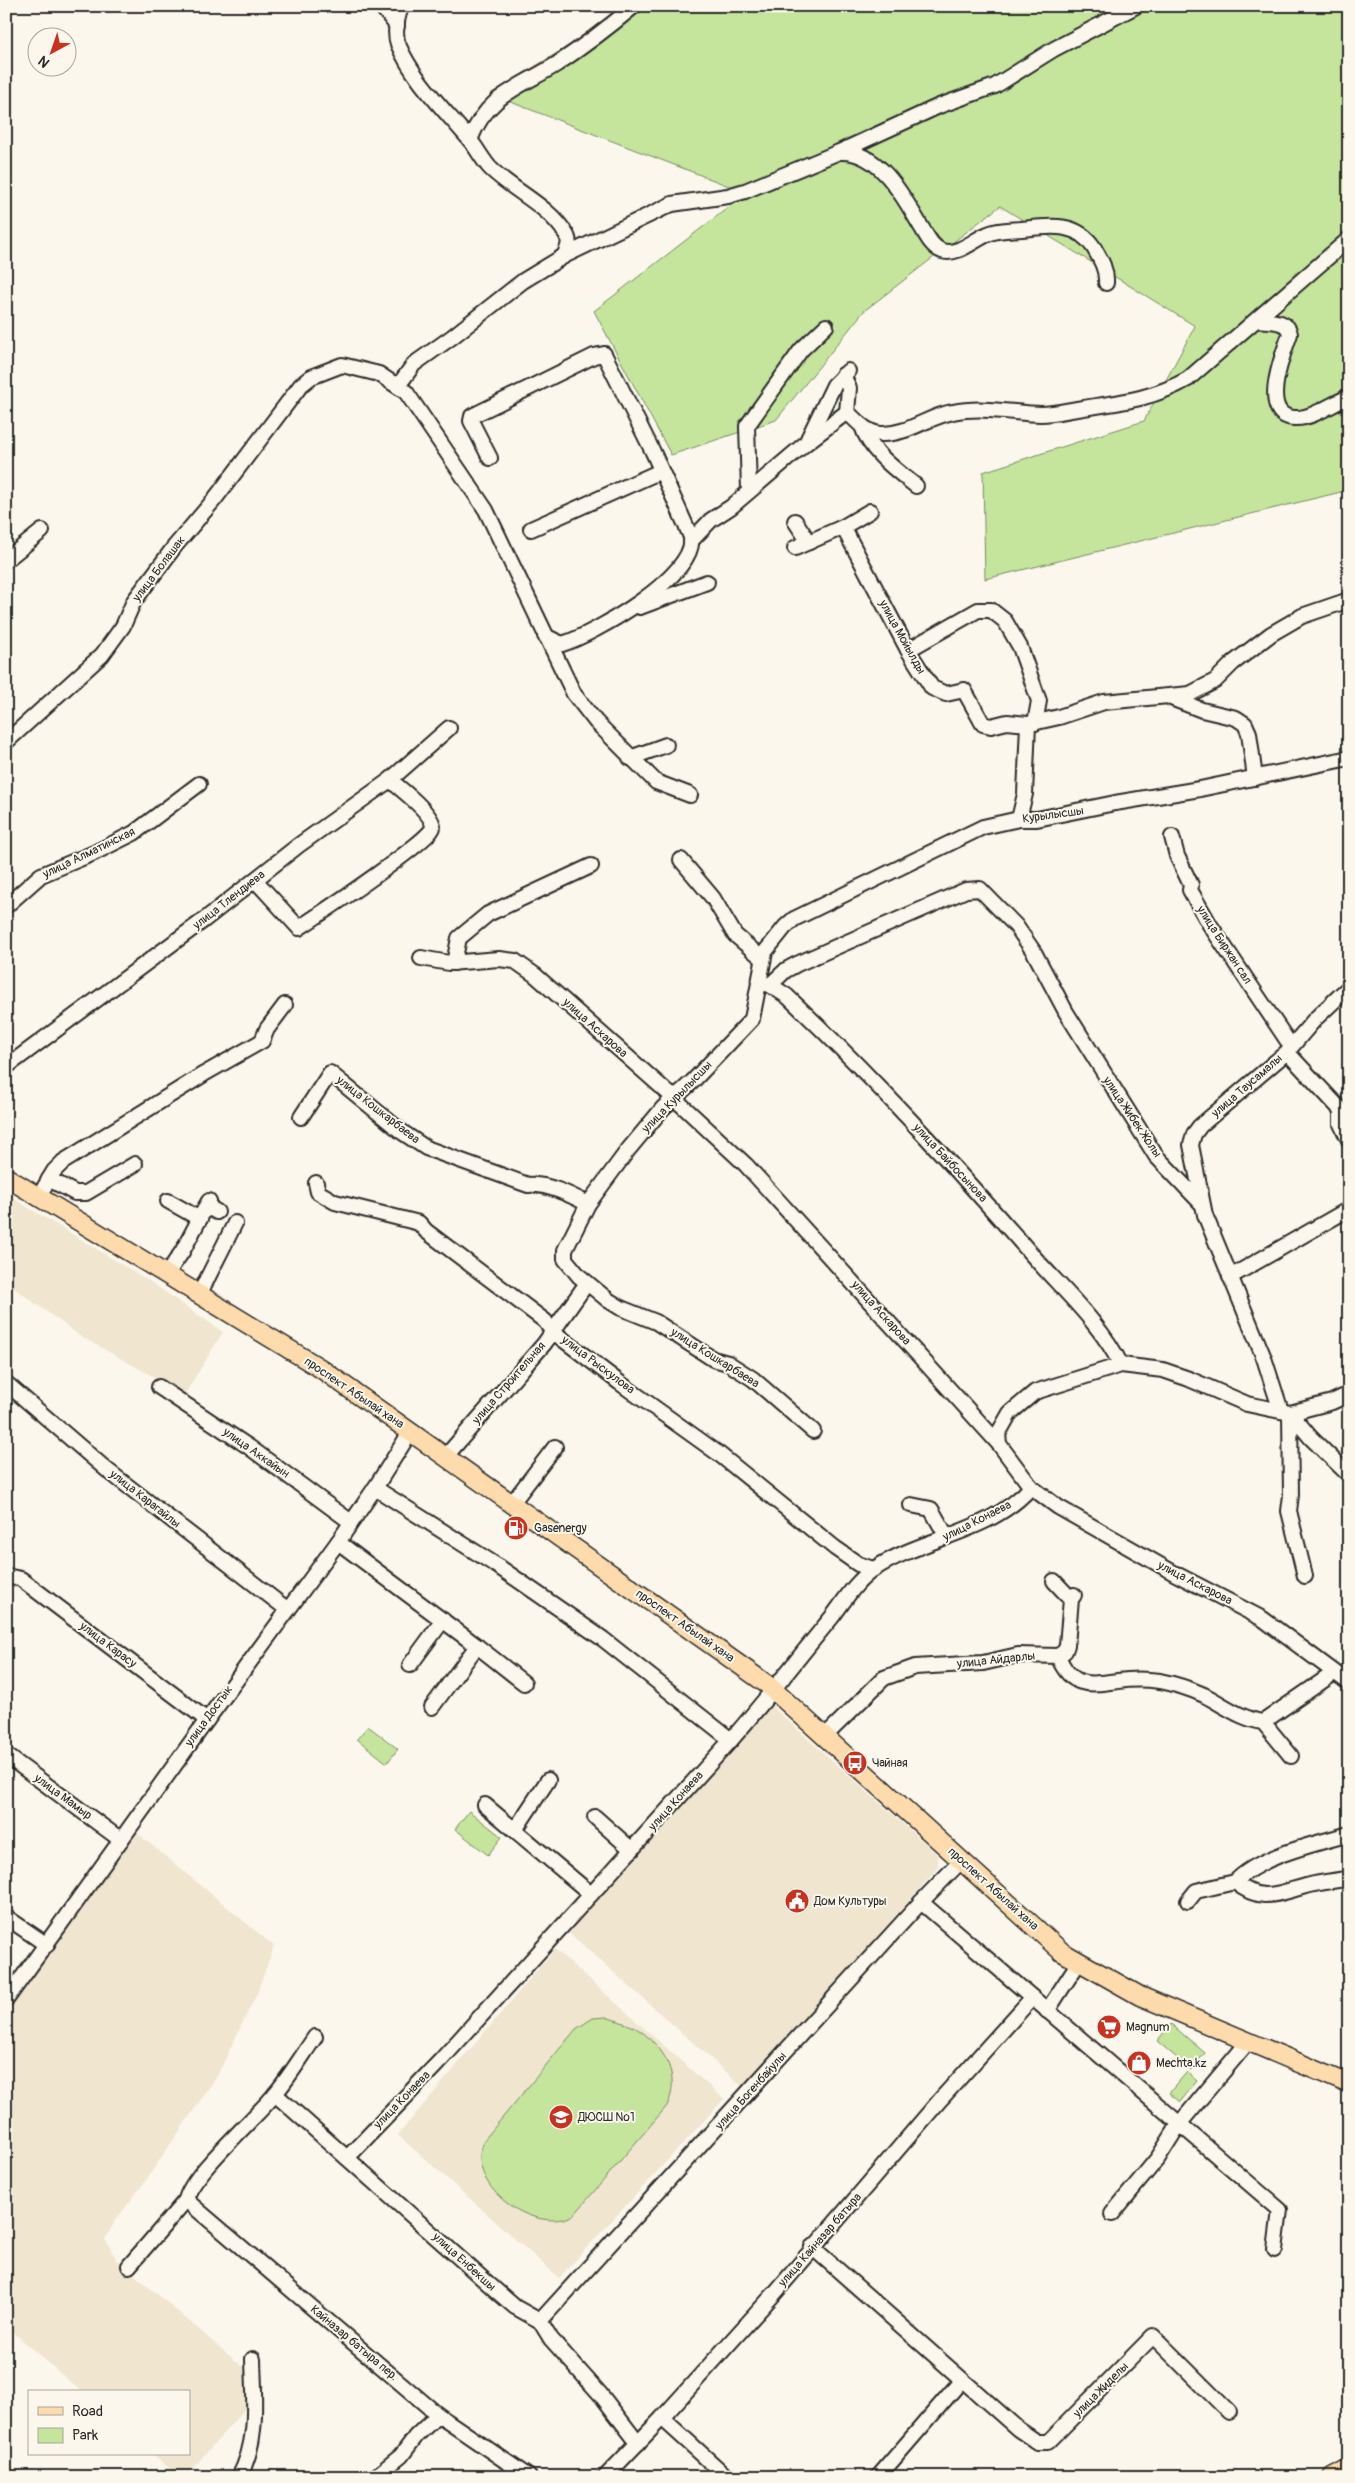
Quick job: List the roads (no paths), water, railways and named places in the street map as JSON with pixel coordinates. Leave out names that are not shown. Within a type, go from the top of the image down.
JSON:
[{"type":"main road","name":"проспект Абылай хана","points":[[6,1177],[320,1368],[774,1690],[1062,1952],[1140,1996],[1349,2084]]},
{"type":"main road","points":[[1332,2477],[1349,2468]]},
{"type":"street","points":[[381,6],[397,26]]},
{"type":"street","points":[[402,6],[397,26],[397,42],[414,73],[470,140],[490,168],[517,192],[550,214],[567,236],[569,246],[564,256]]},
{"type":"street","points":[[470,140],[478,120],[492,104],[595,38],[634,6]]},
{"type":"street","points":[[690,795],[656,782],[596,722],[574,694],[545,636],[504,543],[486,510],[430,425],[406,392],[398,386],[414,364],[452,338],[522,281],[564,256],[672,204],[728,196],[840,152],[939,106],[995,86],[1054,49],[1136,6]]},
{"type":"street","points":[[840,152],[860,154],[881,169],[928,240],[942,251],[953,251],[989,233],[1000,230],[1050,225],[1071,228],[1091,245],[1107,274],[1106,284]]},
{"type":"street","points":[[847,412],[868,431],[881,434],[899,432],[935,416],[954,412],[969,410],[1043,414],[1152,396],[1188,379],[1349,239]]},
{"type":"street","points":[[1257,320],[1282,322],[1289,330],[1290,334],[1280,361],[1274,396],[1275,404],[1286,416],[1294,418],[1309,415],[1349,397]]},
{"type":"street","points":[[749,490],[747,426],[801,350],[826,326]]},
{"type":"street","points":[[490,458],[471,421],[472,416],[594,356],[604,354],[619,380],[662,471],[691,540]]},
{"type":"street","name":"улица Болашак","points":[[6,742],[102,655],[123,626],[134,601],[175,546],[214,500],[300,384],[311,376],[342,365],[361,368],[379,374],[398,386]]},
{"type":"street","points":[[627,612],[684,562],[691,540],[700,529],[847,412],[849,388],[846,373],[834,385],[806,443]]},
{"type":"street","points":[[862,426],[865,435],[873,446],[891,466],[916,486]]},
{"type":"street","points":[[531,529],[662,471]]},
{"type":"street","points":[[796,548],[843,527],[870,512]]},
{"type":"street","points":[[795,521],[809,542]]},
{"type":"street","name":"улица Мойылды","points":[[843,527],[908,650],[932,688],[946,694],[964,690],[983,724],[991,726],[1007,722],[1032,723]]},
{"type":"street","points":[[6,560],[42,531]]},
{"type":"street","points":[[545,636],[562,644],[581,638],[627,612],[706,582]]},
{"type":"street","points":[[1032,723],[1104,702],[1190,694],[1215,681],[1233,663],[1271,634],[1302,616],[1349,600]]},
{"type":"street","points":[[908,650],[978,610],[991,610],[1004,621],[1020,647],[1039,701],[1032,723],[1025,794],[1019,819]]},
{"type":"street","points":[[1170,697],[1202,710],[1236,718],[1245,724],[1250,739],[1255,778]]},
{"type":"street","name":"улица Тлендиева","points":[[6,1067],[390,780],[449,728]]},
{"type":"street","points":[[630,758],[666,745]]},
{"type":"street","name":"Курылысшы","points":[[779,933],[794,920],[984,827],[1019,819],[1038,819],[1115,803],[1150,799],[1349,758]]},
{"type":"street","points":[[255,880],[299,928],[406,854],[430,835],[433,829],[432,824],[420,807],[390,780]]},
{"type":"street","name":"улица Алматинская","points":[[6,906],[41,875],[94,853],[134,833],[199,784]]},
{"type":"street","name":"улица Биржан сал","points":[[1172,837],[1177,856],[1191,885],[1190,890],[1210,925],[1289,1049],[1345,1108],[1341,1124],[1349,1140]]},
{"type":"street","points":[[681,860],[713,898],[735,934],[763,958]]},
{"type":"street","points":[[454,963],[459,938],[488,914],[591,866]]},
{"type":"street","name":"улица Жибек Жолы","points":[[762,987],[796,964],[966,890],[980,889],[1016,926],[1034,952],[1066,1012],[1156,1156],[1202,1204],[1230,1278],[1286,1412],[1349,1475]]},
{"type":"street","name":"улица Курылысшы","points":[[565,1259],[565,1250],[588,1204],[643,1132],[752,1019],[762,987],[763,958],[772,941],[779,933]]},
{"type":"street","name":"улица Аскарова","points":[[422,958],[454,963],[499,958],[515,961],[535,975],[674,1098],[746,1165],[999,1444],[1031,1487],[1082,1522],[1263,1619],[1349,1683]]},
{"type":"street","name":"улица Байбосынова","points":[[762,987],[787,996],[969,1182],[1082,1310],[1115,1352],[1121,1365]]},
{"type":"street","name":"улица Таусамалы","points":[[1202,1204],[1190,1145],[1194,1134],[1200,1126],[1289,1049],[1349,987]]},
{"type":"street","points":[[38,1198],[54,1171],[63,1162],[204,1074],[262,1041],[267,1029],[285,1005]]},
{"type":"street","name":"улица Кошкарбаева","points":[[302,1117],[330,1073],[402,1132],[426,1148],[528,1185],[535,1184],[571,1195],[588,1204]]},
{"type":"street","points":[[49,1179],[76,1193],[86,1193],[136,1164]]},
{"type":"street","name":"улица Рыскулова","points":[[316,1184],[318,1192],[335,1202],[419,1223],[440,1242],[545,1321],[552,1331],[719,1454],[835,1548],[858,1564],[873,1569]]},
{"type":"street","points":[[168,1201],[200,1219]]},
{"type":"street","points":[[166,1275],[200,1219],[211,1206]]},
{"type":"street","points":[[1230,1278],[1349,1209]]},
{"type":"street","points":[[199,1295],[235,1223]]},
{"type":"street","name":"улица Кошкарбаева","points":[[565,1259],[587,1283],[622,1308],[656,1322],[713,1359],[728,1363],[753,1379],[813,1431]]},
{"type":"street","name":"улица Строительная","points":[[446,1456],[544,1344],[587,1283]]},
{"type":"street","points":[[999,1444],[998,1434],[1010,1412],[1035,1392],[1121,1365],[1163,1370],[1248,1404],[1286,1412],[1332,1402],[1349,1394]]},
{"type":"street","name":"улица Карагайлы","points":[[6,1383],[108,1470],[288,1610]]},
{"type":"street","name":"улица Аккайын","points":[[159,1387],[249,1447],[351,1522]]},
{"type":"street","points":[[1286,1412],[1291,1495],[1289,1511],[1305,1576]]},
{"type":"street","name":"улица Достык","points":[[6,2000],[207,1720],[338,1542],[411,1431]]},
{"type":"street","points":[[512,1503],[555,1446]]},
{"type":"street","name":"улица Конаева","points":[[348,2158],[435,2067],[731,1740],[774,1690],[846,1597],[873,1569],[905,1552],[947,1537],[1003,1511],[1023,1496],[1031,1487]]},
{"type":"street","points":[[375,1488],[498,1567],[603,1639],[731,1740]]},
{"type":"street","points":[[911,1504],[931,1509],[947,1537]]},
{"type":"street","points":[[338,1542],[524,1683]]},
{"type":"street","name":"улица Карасу","points":[[6,1576],[21,1579],[207,1720]]},
{"type":"street","points":[[1054,1581],[1073,1597],[1067,1645],[1065,1651],[1058,1656],[1064,1671],[1078,1681],[1101,1684],[1118,1681],[1161,1682],[1193,1690],[1252,1721],[1263,1722],[1334,1673]]},
{"type":"street","points":[[410,1665],[443,1620]]},
{"type":"street","points":[[432,1707],[477,1646]]},
{"type":"street","name":"улица Айдарлы","points":[[825,1736],[884,1678],[915,1667],[983,1662],[1018,1655],[1058,1656]]},
{"type":"street","points":[[1263,1722],[1291,1756]]},
{"type":"street","name":"улица Мамыр","points":[[6,1754],[121,1840]]},
{"type":"street","points":[[515,1830],[548,1780]]},
{"type":"street","points":[[485,1805],[591,1894]]},
{"type":"street","points":[[595,1817],[632,1850]]},
{"type":"street","points":[[1188,1901],[1196,1891],[1235,1882],[1244,1873],[1259,1864],[1349,1834]]},
{"type":"street","name":"улица Богенбайулы","points":[[540,2321],[921,1902],[962,1861]]},
{"type":"street","points":[[1235,1882],[1244,1890],[1254,1894],[1274,1896],[1309,1886],[1349,1878]]},
{"type":"street","points":[[921,1902],[1280,2210],[1275,2250]]},
{"type":"street","points":[[6,1917],[47,1945]]},
{"type":"street","points":[[1047,2011],[1079,1962]]},
{"type":"street","name":"улица Кайназар батыра","points":[[604,2477],[662,2418],[774,2294],[812,2246],[1032,1998]]},
{"type":"street","points":[[129,2266],[186,2200],[187,2191],[275,2094],[315,2037]]},
{"type":"street","points":[[1112,2214],[1158,2158],[1180,2123],[1248,2042]]},
{"type":"street","name":"улица Енбекшы","points":[[275,2094],[348,2158],[357,2169],[515,2307],[540,2321],[551,2339],[601,2395],[638,2443]]},
{"type":"street","name":"Кайназар батыра пер.","points":[[186,2200],[438,2415],[529,2477]]},
{"type":"street","name":"улица Жиделы","points":[[812,2246],[962,2381],[1028,2437],[1037,2442],[1048,2442],[1123,2368],[1152,2336],[1229,2412]]},
{"type":"street","points":[[239,2477],[251,2446],[255,2422],[253,2359]]},
{"type":"street","points":[[878,2477],[962,2381]]},
{"type":"street","points":[[374,2477],[401,2456],[416,2436],[438,2415]]},
{"type":"street","points":[[662,2418],[727,2477]]},
{"type":"place","name":"Gasenergy","points":[[516,1528]]},
{"type":"place","name":"Чайная","points":[[855,1763]]},
{"type":"place","name":"Дом Культуры","points":[[797,1901]]},
{"type":"place","name":"Magnum","points":[[1109,2027]]},
{"type":"place","name":"Mechta.kz","points":[[1139,2063]]},
{"type":"place","name":"ДЮСШ №1","points":[[561,2117]]}]
